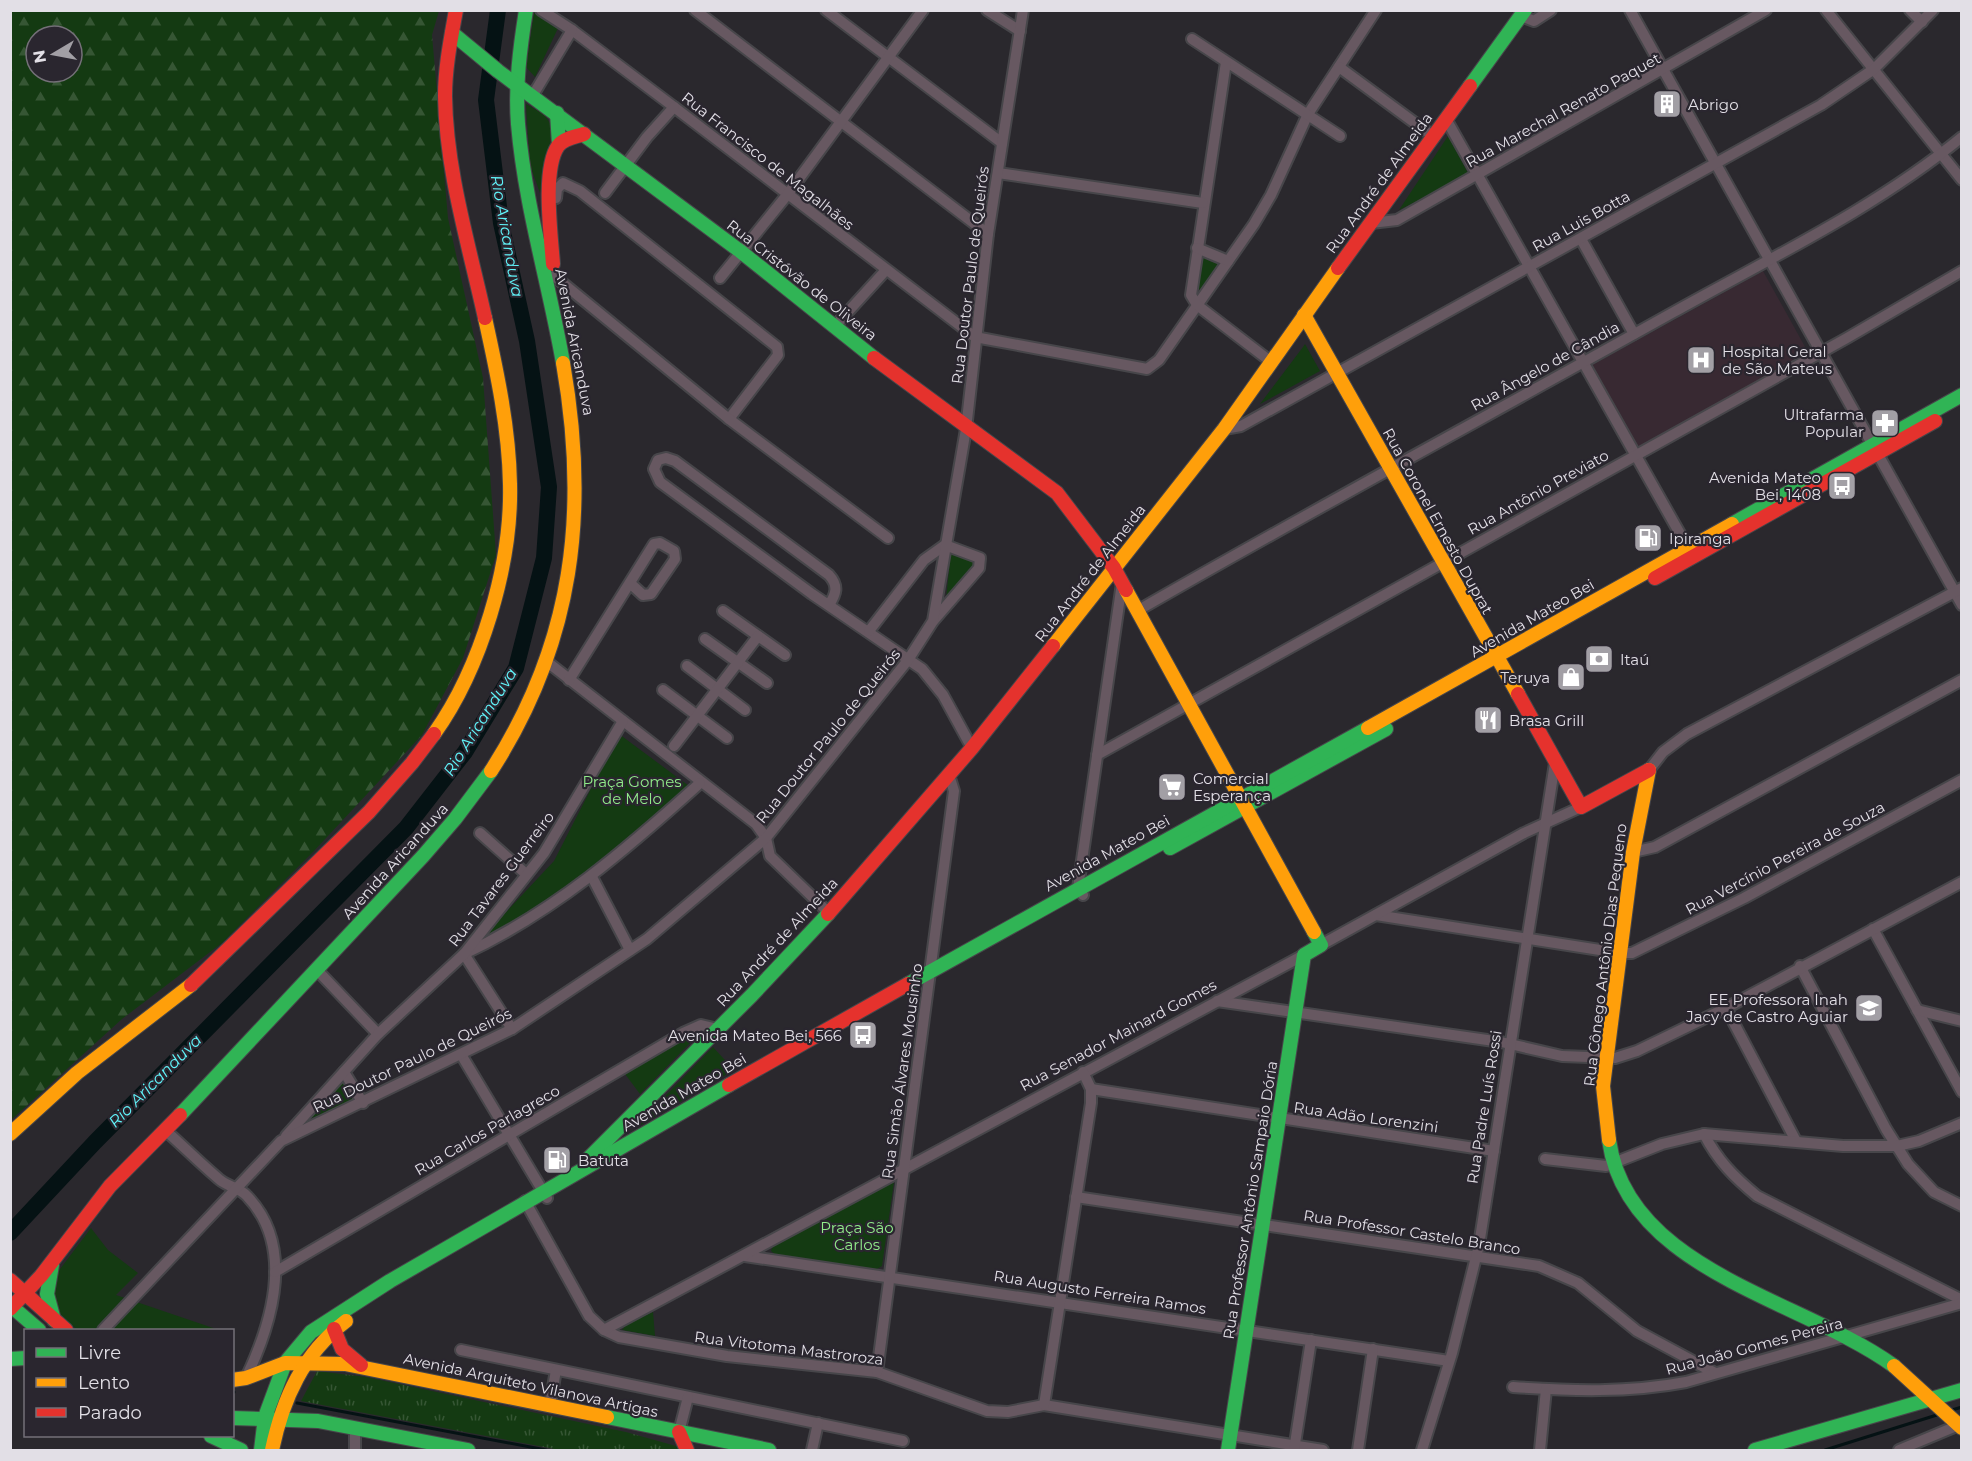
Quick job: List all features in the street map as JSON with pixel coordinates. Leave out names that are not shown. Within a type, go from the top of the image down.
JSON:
[{"type":"main road","points":[[11,1133],[58,1087],[199,978],[338,843],[415,761],[458,690],[476,652],[498,583],[506,549],[510,492],[502,404],[449,148],[445,95],[457,37],[456,10]]},
{"type":"main road","name":"Avenida Aricanduva","points":[[11,1307],[25,1294],[124,1170],[317,970],[459,815],[487,778],[531,697],[546,661],[564,601],[576,513],[573,420],[555,315],[530,204],[520,135],[516,83],[518,53],[526,10]]},
{"type":"main road","name":"Rua André de Almeida","points":[[574,1173],[718,1029],[829,913],[972,748],[1224,429],[1270,361],[1523,13]]},
{"type":"main road","name":"Rua Cristóvão de Oliveira","points":[[457,37],[498,71],[740,251],[911,388],[966,429],[1023,466],[1057,493],[1114,568],[1321,945]]},
{"type":"main road","points":[[557,113],[559,144]]},
{"type":"main road","points":[[555,315],[551,168],[555,150],[559,144],[585,134]]},
{"type":"main road","name":"Rua Coronel Ernesto Duprat","points":[[1304,315],[1556,763]]},
{"type":"main road","name":"Avenida Mateo Bei","points":[[285,1363],[311,1332],[390,1281],[1081,892],[1498,662],[1874,449],[1962,395]]},
{"type":"main road","name":"Avenida Mateo Bei","points":[[1874,449],[1962,406]]},
{"type":"main road","points":[[1556,763],[1581,807]]},
{"type":"main road","name":"Rua Senador Mainard Gomes","points":[[1581,807],[1649,770]]},
{"type":"main road","name":"Rua Cônego Antônio Dias Pequeno","points":[[1649,770],[1633,852],[1605,1059],[1603,1114],[1616,1165],[1640,1212],[1655,1232],[1674,1249],[1723,1277],[1849,1336],[1896,1369],[1959,1425]]},
{"type":"main road","name":"Rua Cônego Antônio Dias Pequeno","points":[[1627,783],[1641,808]]},
{"type":"main road","name":"Rua Senador Mainard Gomes","points":[[1304,955],[1321,945]]},
{"type":"main road","name":"Rua Professor Antônio Sampaio Dória","points":[[1229,1444],[1304,955]]},
{"type":"main road","points":[[624,1150],[627,1128],[632,1115]]},
{"type":"main road","name":"Avenida Mateo Bei","points":[[545,1194],[574,1173],[624,1150]]},
{"type":"main road","name":"Avenida Mateo Bei","points":[[272,1450],[280,1418],[296,1379],[305,1362],[334,1329],[528,1204]]},
{"type":"main road","points":[[54,1320],[47,1285],[56,1254]]},
{"type":"main road","points":[[10,1280],[65,1329]]},
{"type":"main road","points":[[11,1307],[38,1329]]},
{"type":"main road","points":[[334,1329],[342,1349],[364,1367]]},
{"type":"main road","name":"Avenida Arquiteto Vilanova Artigas","points":[[285,1363],[305,1362],[364,1367],[729,1444],[769,1450]]},
{"type":"main road","points":[[239,1379],[285,1363]]},
{"type":"main road","points":[[261,1450],[265,1417],[285,1363]]},
{"type":"main road","points":[[1755,1450],[1936,1404],[1962,1390]]},
{"type":"main road","points":[[234,1418],[265,1417],[318,1421],[468,1450]]},
{"type":"main road","points":[[679,1432],[687,1450]]},
{"type":"main road","points":[[213,1437],[242,1450]]},
{"type":"main road","points":[[710,1450],[729,1444]]},
{"type":"street","points":[[695,10],[988,234]]},
{"type":"street","points":[[826,10],[1002,143]]},
{"type":"street","points":[[720,278],[787,195],[923,10]]},
{"type":"street","points":[[987,10],[1020,31]]},
{"type":"street","name":"Rua Doutor Paulo de Queirós","points":[[104,1329],[281,1141],[462,1056],[512,1029],[630,951],[766,838],[908,660],[933,621],[966,429],[988,234],[1023,10]]},
{"type":"street","points":[[975,338],[1147,369],[1159,360],[1271,195],[1308,114],[1376,10]]},
{"type":"street","points":[[1523,13],[1534,21],[1551,10]]},
{"type":"street","points":[[1630,10],[1874,449],[1958,590],[1962,605]]},
{"type":"street","name":"Rua Marechal Renato Paquet","points":[[1371,223],[1397,220],[1663,71],[1766,10]]},
{"type":"street","points":[[1826,10],[1962,180]]},
{"type":"street","points":[[1910,10],[1922,22]]},
{"type":"street","name":"Rua Luis Botta","points":[[1224,429],[1241,426],[1338,375],[1821,105],[1874,69],[1934,10]]},
{"type":"street","name":"Rua Francisco de Magalhães","points":[[541,11],[572,30],[675,107],[975,338]]},
{"type":"street","points":[[533,95],[572,30]]},
{"type":"street","points":[[1192,39],[1340,136]]},
{"type":"street","points":[[1226,62],[1190,289],[1197,305],[1270,361]]},
{"type":"street","points":[[1339,67],[1434,137]]},
{"type":"street","points":[[605,193],[647,137],[675,107]]},
{"type":"street","points":[[1446,119],[1690,552]]},
{"type":"street","name":"Rua Ângelo de Cândia","points":[[1137,611],[1389,467],[1584,362],[1865,205],[1941,154],[1962,137]]},
{"type":"street","points":[[998,173],[1203,203]]},
{"type":"street","points":[[551,207],[560,185],[563,183],[573,187],[777,347],[778,355],[729,419]]},
{"type":"street","points":[[1581,239],[1634,334]]},
{"type":"street","points":[[1197,248],[1228,261]]},
{"type":"street","points":[[835,326],[886,270]]},
{"type":"street","name":"Rua Antônio Previato","points":[[1097,755],[1821,352],[1962,271]]},
{"type":"street","points":[[554,276],[729,419],[888,538]]},
{"type":"street","points":[[834,608],[836,586],[829,575],[675,461],[666,458],[658,460],[654,469],[660,482],[834,608],[922,669],[938,688],[972,748]]},
{"type":"street","points":[[569,680],[654,544],[660,543],[674,551],[675,559],[651,594],[643,595],[631,584]]},
{"type":"street","points":[[869,631],[924,560],[945,544],[976,555],[981,561],[979,568],[933,621]]},
{"type":"street","points":[[1081,892],[1097,755],[1122,583]]},
{"type":"street","points":[[1649,770],[1663,753],[1687,735],[1958,590]]},
{"type":"street","points":[[723,611],[784,655]]},
{"type":"street","points":[[671,751],[758,636]]},
{"type":"street","points":[[705,639],[767,683]]},
{"type":"street","points":[[546,661],[623,722],[671,751],[700,783],[756,824],[766,838],[770,856],[829,913]]},
{"type":"street","points":[[687,666],[745,710]]},
{"type":"street","points":[[1633,852],[1655,847],[1962,680]]},
{"type":"street","points":[[663,690],[727,738]]},
{"type":"street","name":"Rua Tavares Guerreiro","points":[[281,1141],[378,1034],[464,954],[567,818],[623,722]]},
{"type":"street","name":"Rua Padre Luís Rossi","points":[[1422,1450],[1477,1256],[1556,763]]},
{"type":"street","name":"Rua Simão Álvares Mousinho","points":[[877,1372],[954,791],[949,775]]},
{"type":"street","name":"Rua Vercínio Pereira de Souza","points":[[1619,953],[1632,952],[1654,944],[1962,780]]},
{"type":"street","points":[[512,1029],[464,954],[501,936],[592,877],[700,783]]},
{"type":"street","name":"Rua Senador Mainard Gomes","points":[[1321,945],[1545,823],[1581,807]]},
{"type":"street","points":[[480,833],[526,874]]},
{"type":"street","points":[[592,877],[630,951]]},
{"type":"street","points":[[1216,1001],[1511,1045],[1562,1056],[1605,1059],[1637,1051],[1726,1008],[1800,966],[1962,882]]},
{"type":"street","points":[[1376,915],[1619,953]]},
{"type":"street","points":[[1874,929],[1962,1092]]},
{"type":"street","name":"Rua Senador Mainard Gomes","points":[[604,1330],[1304,955]]},
{"type":"street","points":[[1800,966],[1897,1146],[1921,1179],[1934,1192],[1962,1206]]},
{"type":"street","points":[[317,970],[378,1034]]},
{"type":"street","points":[[1726,1008],[1796,1141]]},
{"type":"street","points":[[1917,1010],[1962,1021]]},
{"type":"street","name":"Rua Carlos Parlagreco","points":[[275,1272],[694,1027],[705,1025],[718,1029]]},
{"type":"street","points":[[462,1056],[545,1194]]},
{"type":"street","points":[[344,1072],[363,1103]]},
{"type":"street","points":[[1044,1405],[1091,1103],[1091,1089],[1083,1072]]},
{"type":"street","name":"Rua Adão Lorenzini","points":[[1091,1089],[1494,1151]]},
{"type":"street","points":[[1545,1159],[1595,1166],[1616,1165],[1662,1144],[1704,1134],[1843,1146],[1897,1146],[1919,1141],[1962,1123]]},
{"type":"street","points":[[165,1130],[219,1179],[238,1189],[250,1200],[268,1227],[275,1255],[269,1325],[239,1379]]},
{"type":"street","points":[[1704,1134],[1716,1156],[1729,1172],[1757,1196],[1962,1302]]},
{"type":"street","name":"Rua Professor Castelo Branco","points":[[1076,1197],[1539,1266],[1560,1274],[1588,1290],[1637,1331],[1715,1373]]},
{"type":"street","points":[[528,1204],[589,1316],[604,1330]]},
{"type":"street","name":"Rua Augusto Ferreira Ramos","points":[[745,1256],[1060,1301],[1449,1361]]},
{"type":"street","name":"Rua João Gomes Pereira","points":[[1513,1387],[1655,1388],[1849,1336],[1962,1302]]},
{"type":"street","name":"Rua Vitotoma Mastroroza","points":[[604,1330],[635,1341],[727,1356],[877,1372],[987,1411],[1008,1412],[1044,1405],[1229,1444],[1323,1450]]},
{"type":"street","points":[[1294,1448],[1311,1340]]},
{"type":"street","points":[[1358,1450],[1372,1349]]},
{"type":"street","points":[[460,1350],[903,1441]]},
{"type":"street","points":[[550,1405],[556,1370]]},
{"type":"street","points":[[1540,1450],[1546,1389]]},
{"type":"street","points":[[679,1432],[688,1397]]},
{"type":"street","points":[[812,1450],[818,1423]]},
{"type":"street","points":[[1899,1450],[1959,1425]]},
{"type":"street","points":[[355,1429],[355,1450]]},
{"type":"shaded area","name":"Hospital Geral de São Mateus","points":[[1763,271],[1809,354],[1638,449],[1592,365]]},
{"type":"green space","points":[[11,11],[439,11],[432,35],[448,218],[483,378],[496,555],[463,658],[422,735],[314,851],[222,943],[122,1019],[11,1120]]},
{"type":"green space","points":[[534,13],[559,26],[535,77],[526,67]]},
{"type":"green space","points":[[526,104],[544,114],[553,128],[540,193],[530,165]]},
{"type":"green space","points":[[1448,136],[1469,175],[1399,210]]},
{"type":"green space","points":[[1199,253],[1210,261],[1222,265],[1206,288],[1200,291],[1197,283]]},
{"type":"green space","points":[[1305,344],[1320,371],[1260,404],[1303,347]]},
{"type":"green space","points":[[951,551],[977,562],[946,599]]},
{"type":"green space","name":"Praça Gomes de Melo","points":[[619,734],[689,786],[591,876],[479,941],[554,861]]},
{"type":"green space","points":[[685,1037],[691,1042],[640,1094],[625,1074]]},
{"type":"green space","points":[[713,1047],[734,1070],[641,1125],[640,1122]]},
{"type":"green space","points":[[344,1081],[358,1102],[309,1119]]},
{"type":"green space","name":"Praça São Carlos","points":[[894,1182],[882,1266],[877,1269],[777,1256],[771,1251],[773,1246]]},
{"type":"green space","points":[[91,1228],[108,1250],[138,1273],[116,1295],[216,1329],[77,1329],[54,1311],[51,1281]]},
{"type":"green space","points":[[653,1312],[655,1336],[622,1330],[627,1324]]},
{"type":"green space","points":[[317,1371],[366,1377],[626,1432],[676,1446],[680,1450],[560,1450],[301,1401]]},
{"type":"waterway","name":"Rio Aricanduva","points":[[10,1233],[95,1142],[406,828],[465,752],[516,668],[544,558],[549,487],[527,341],[501,223],[486,100],[498,10]]},
{"type":"waterway","points":[[297,1403],[546,1450]]},
{"type":"waterway","points":[[1952,1410],[1962,1407]]},
{"type":"waterway","points":[[1825,1450],[1940,1414]]},
{"type":"traffic: fast","points":[[526,10],[517,96],[521,155],[563,363]]},
{"type":"traffic: fast","points":[[1470,86],[1525,10]]},
{"type":"traffic: fast","points":[[452,33],[498,71],[740,251],[874,358]]},
{"type":"traffic: fast","points":[[557,113],[559,144]]},
{"type":"traffic: fast","points":[[1732,524],[1962,395]]},
{"type":"traffic: fast","points":[[908,984],[1368,728]]},
{"type":"traffic: fast","points":[[1170,848],[1386,729]]},
{"type":"traffic: fast","points":[[180,1115],[423,856],[455,819],[491,771]]},
{"type":"traffic: fast","points":[[588,1159],[752,995],[828,914]]},
{"type":"traffic: fast","points":[[1228,1450],[1304,955],[1321,945],[1314,932]]},
{"type":"traffic: fast","points":[[261,1450],[265,1417],[285,1363],[311,1332],[390,1281],[729,1085]]},
{"type":"traffic: fast","points":[[1609,1140],[1623,1185],[1648,1221],[1683,1251],[1724,1277],[1856,1342],[1894,1366]]},
{"type":"traffic: fast","points":[[52,1265],[47,1294],[54,1320]]},
{"type":"traffic: fast","points":[[10,1305],[38,1329]]},
{"type":"traffic: fast","points":[[10,1359],[24,1358]]},
{"type":"traffic: fast","points":[[1755,1450],[1962,1390]]},
{"type":"traffic: fast","points":[[607,1417],[769,1450]]},
{"type":"traffic: fast","points":[[234,1418],[318,1421],[468,1450]]},
{"type":"traffic: fast","points":[[213,1437],[241,1450]]},
{"type":"traffic: slow","points":[[1053,646],[1224,429],[1338,268]]},
{"type":"traffic: slow","points":[[1304,315],[1518,694]]},
{"type":"traffic: slow","points":[[434,734],[451,708],[479,647],[490,615],[506,548],[509,515],[509,463],[505,421],[485,318]]},
{"type":"traffic: slow","points":[[491,771],[519,723],[541,674],[557,624],[568,574],[574,523],[574,471],[571,418],[563,363]]},
{"type":"traffic: slow","points":[[1368,728],[1732,524]]},
{"type":"traffic: slow","points":[[1126,590],[1314,932]]},
{"type":"traffic: slow","points":[[1609,1140],[1603,1086],[1633,852],[1649,770]]},
{"type":"traffic: slow","points":[[10,1134],[77,1073],[191,985]]},
{"type":"traffic: slow","points":[[272,1450],[282,1413],[297,1378],[318,1348],[346,1321]]},
{"type":"traffic: slow","points":[[234,1380],[246,1378],[285,1363],[345,1364],[607,1417]]},
{"type":"traffic: slow","points":[[1894,1366],[1962,1428]]},
{"type":"traffic: jam","points":[[456,10],[446,74],[446,124],[459,208],[485,318]]},
{"type":"traffic: jam","points":[[1338,268],[1470,86]]},
{"type":"traffic: jam","points":[[553,264],[549,220],[550,170],[553,157],[563,141],[584,134]]},
{"type":"traffic: jam","points":[[874,358],[1057,493],[1114,568],[1126,590]]},
{"type":"traffic: jam","points":[[1655,578],[1935,421]]},
{"type":"traffic: jam","points":[[828,914],[972,748],[1053,646]]},
{"type":"traffic: jam","points":[[1518,694],[1581,807],[1649,770]]},
{"type":"traffic: jam","points":[[191,985],[369,812],[434,734]]},
{"type":"traffic: jam","points":[[729,1085],[908,984]]},
{"type":"traffic: jam","points":[[10,1309],[41,1276],[110,1186],[180,1115]]},
{"type":"traffic: jam","points":[[10,1280],[65,1329]]},
{"type":"traffic: jam","points":[[334,1329],[342,1349],[361,1365]]},
{"type":"traffic: jam","points":[[679,1432],[687,1450]]},
{"type":"place","name":"Abrigo","points":[[1667,104]]},
{"type":"place","name":"Hospital Geral de São Mateus","points":[[1701,360]]},
{"type":"place","name":"Ultrafarma Popular","points":[[1885,423]]},
{"type":"place","name":"Avenida Mateo Bei, 1408","points":[[1842,486]]},
{"type":"place","name":"Ipiranga","points":[[1648,538]]},
{"type":"place","name":"Itaú","points":[[1599,659]]},
{"type":"place","name":"Teruya","points":[[1571,677]]},
{"type":"place","name":"Brasa Grill","points":[[1488,720]]},
{"type":"place","name":"Comercial Esperança","points":[[1172,787]]},
{"type":"place","name":"EE Professora Inah Jacy de Castro Aguiar","points":[[1869,1008]]},
{"type":"place","name":"Avenida Mateo Bei, 566","points":[[863,1035]]},
{"type":"place","name":"Batuta","points":[[557,1160]]}]
